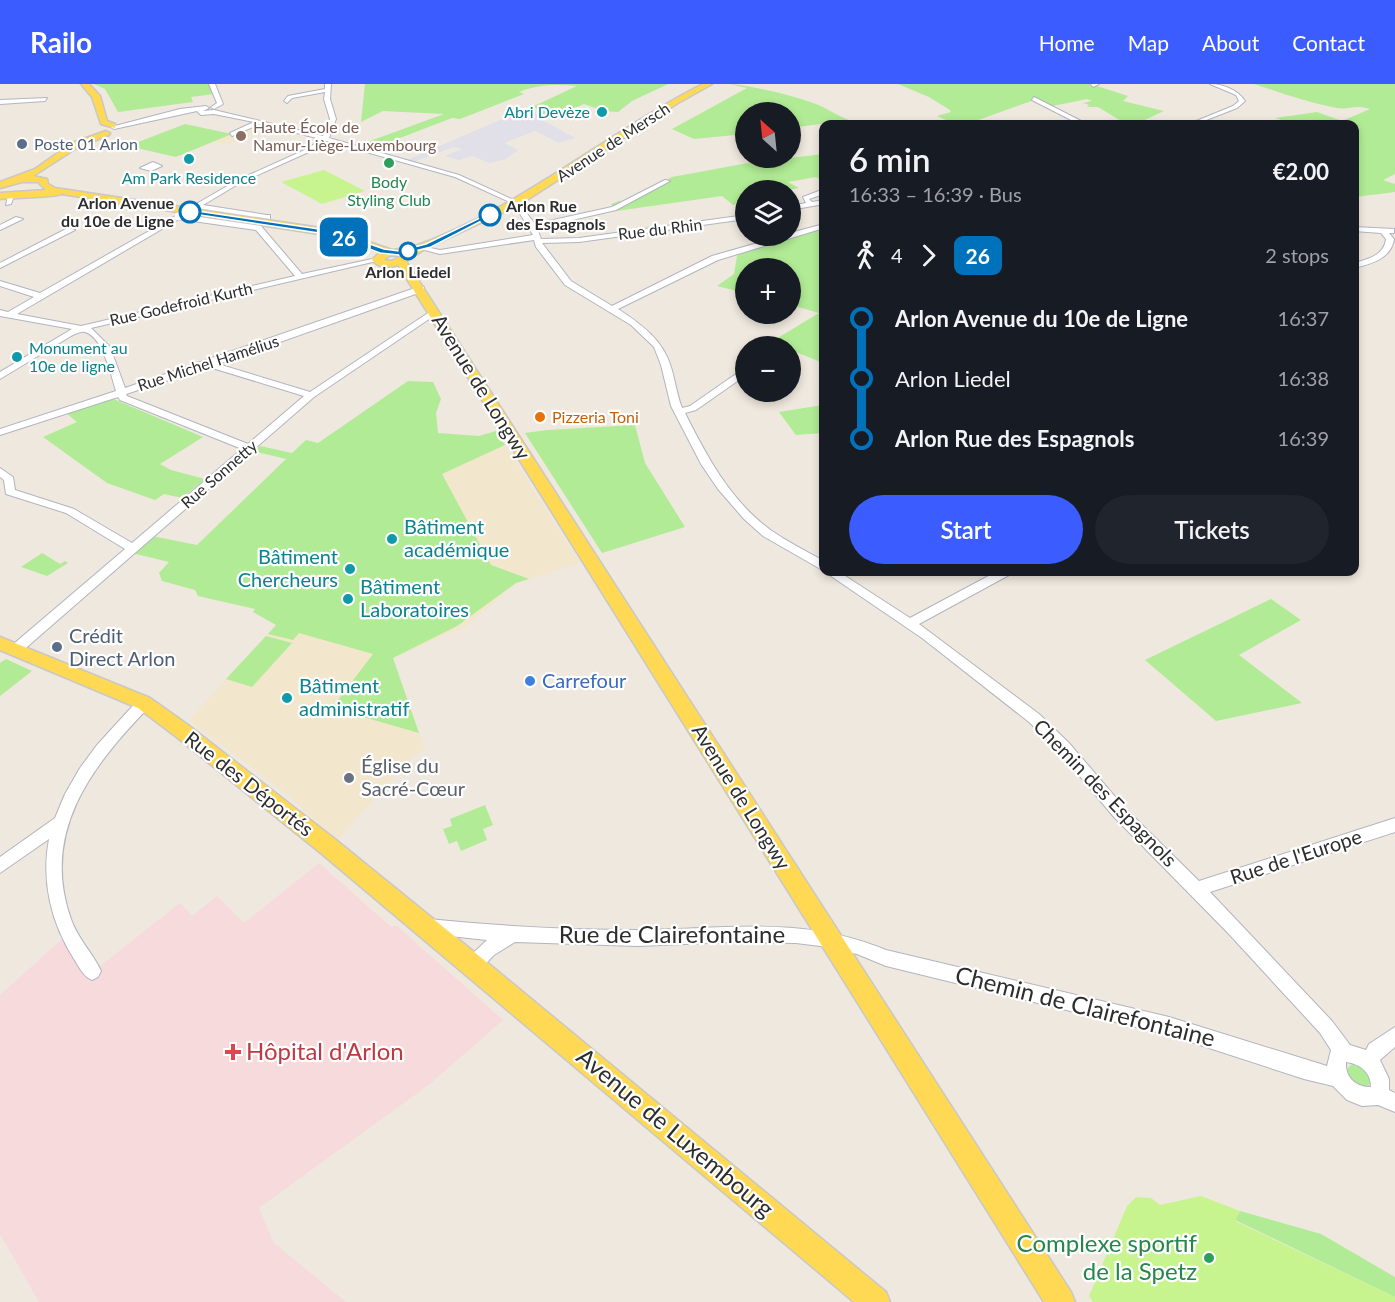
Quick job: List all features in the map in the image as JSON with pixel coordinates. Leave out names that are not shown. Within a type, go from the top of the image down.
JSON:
[{"type":"main road","points":[[27,194],[64,151],[107,128],[96,96],[85,84]]},
{"type":"main road","name":"Avenue de Mersch","points":[[387,259],[421,248],[516,203],[675,101],[708,84]]},
{"type":"main road","points":[[7,182],[39,178],[52,190],[305,229],[387,259]]},
{"type":"main road","points":[[0,196],[10,200],[27,194],[45,193],[122,202]]},
{"type":"main road","name":"Avenue de Longwy","points":[[387,259],[419,291],[434,313],[1062,1302]]},
{"type":"main road","name":"Rue des Déportés","points":[[7,646],[144,703],[295,820],[466,960]]},
{"type":"main road","name":"Avenue de Luxembourg","points":[[466,960],[876,1302]]},
{"type":"street","points":[[212,84],[220,104],[214,110]]},
{"type":"street","points":[[1202,120],[1235,107],[1242,101],[1238,94],[1213,84]]},
{"type":"street","points":[[4,314],[40,296],[238,182],[306,152],[325,139],[333,119],[327,87],[287,98]]},
{"type":"street","points":[[0,102],[45,99]]},
{"type":"street","points":[[1034,99],[1075,120]]},
{"type":"street","points":[[107,128],[180,111],[214,110],[457,176],[516,203],[537,233],[539,245],[568,283],[640,327],[658,346],[666,365],[679,412],[714,476],[741,509],[766,532],[819,564]]},
{"type":"street","points":[[168,121],[199,111]]},
{"type":"street","points":[[232,134],[258,123]]},
{"type":"street","points":[[533,226],[606,212],[667,181]]},
{"type":"street","points":[[810,204],[806,198],[819,193]]},
{"type":"street","points":[[801,206],[819,203]]},
{"type":"street","points":[[194,207],[267,217]]},
{"type":"street","points":[[179,216],[258,228],[302,278]]},
{"type":"street","points":[[0,228],[19,219]]},
{"type":"street","name":"Rue du Rhin","points":[[421,248],[440,252],[538,239],[579,240],[735,219]]},
{"type":"street","points":[[801,232],[819,227]]},
{"type":"street","points":[[0,266],[71,230]]},
{"type":"street","points":[[1359,230],[1384,232],[1395,230]]},
{"type":"street","points":[[1359,264],[1377,258],[1388,248],[1390,239],[1384,232]]},
{"type":"street","points":[[612,309],[715,258],[754,246]]},
{"type":"street","name":"Rue Godefroid Kurth","points":[[2,373],[79,329],[143,312],[387,259]]},
{"type":"street","points":[[0,282],[40,296]]},
{"type":"street","name":"Rue Michel Hamélius","points":[[0,432],[209,364],[419,291]]},
{"type":"street","name":"Rue Sonnetty","points":[[7,646],[132,548],[311,395],[434,313]]},
{"type":"street","points":[[4,314],[89,330],[103,342],[123,398],[249,448]]},
{"type":"street","points":[[209,364],[311,395]]},
{"type":"street","points":[[0,385],[2,373]]},
{"type":"street","points":[[679,412],[693,408],[735,378]]},
{"type":"street","points":[[0,471],[9,479],[5,495],[70,511],[132,548]]},
{"type":"street","name":"Chemin des Espagnols","points":[[837,576],[910,624],[1034,718],[1064,747],[1118,811],[1198,889],[1326,1027],[1345,1053]]},
{"type":"street","points":[[910,624],[998,576]]},
{"type":"street","points":[[92,971],[69,934],[55,889],[53,861],[58,824],[66,804],[102,748],[144,703]]},
{"type":"street","points":[[0,866],[58,824]]},
{"type":"street","name":"Rue de l'Europe","points":[[1198,889],[1395,825]]},
{"type":"street","name":"Rue de Clairefontaine","points":[[425,926],[512,935],[638,938],[797,934],[832,940]]},
{"type":"street","points":[[466,960],[475,938],[489,933]]},
{"type":"street","points":[[466,960],[512,935]]},
{"type":"street","name":"Chemin de Clairefontaine","points":[[832,940],[868,948],[886,958],[1169,1026],[1304,1070],[1338,1078]]},
{"type":"street","points":[[1370,1062],[1375,1050],[1395,1036]]},
{"type":"street","points":[[1354,1053],[1370,1062],[1381,1078],[1387,1099],[1359,1096],[1338,1078],[1335,1063],[1338,1056],[1354,1053]]},
{"type":"shaded area","points":[[526,109],[575,138],[559,143],[535,131],[504,143],[518,150],[506,159],[490,163],[472,156],[459,160],[445,156],[462,149],[454,147],[413,162],[407,160]]},
{"type":"shaded area","name":"Haute École de Namur-Liège-Luxembourg","points":[[253,126],[268,129],[228,145],[214,142]]},
{"type":"shaded area","points":[[505,445],[580,563],[516,583],[465,627],[393,658],[425,750],[413,756],[337,840],[282,790],[189,720],[276,625],[361,510]]},
{"type":"shaded area","name":"Hôpital d'Arlon","points":[[319,863],[390,926],[397,926],[503,1020],[430,1084],[259,1208],[274,1243],[346,1302],[39,1302],[0,1234],[0,995],[62,939],[86,977],[180,903],[192,916],[217,896],[244,923]]},
{"type":"green space","points":[[94,84],[210,84],[214,94],[191,97],[193,102],[118,112],[105,89]]},
{"type":"green space","points":[[365,84],[668,84],[632,101],[618,112],[604,111],[584,104],[553,118],[540,113],[534,106],[577,86],[533,87],[519,92],[524,94],[460,119],[452,118],[374,148],[362,144],[444,114],[383,111],[361,122]]},
{"type":"green space","points":[[729,84],[792,96],[849,120],[819,120],[819,124],[801,127],[801,102],[735,102],[735,135],[694,139],[672,129],[747,88]]},
{"type":"green space","points":[[898,84],[1091,84],[1128,96],[1123,101],[1164,111],[1145,120],[1119,120],[1098,107],[1087,107],[1089,105],[1083,103],[1092,101],[1087,99],[1048,107],[1034,100],[978,120],[946,120],[937,116],[951,112],[950,110],[929,97]]},
{"type":"green space","points":[[1254,84],[1395,84],[1395,174],[1383,180],[1395,184],[1395,192],[1359,196],[1359,120],[1344,120],[1370,109],[1327,106]]},
{"type":"green space","points":[[1317,112],[1339,120],[1281,120],[1275,118]]},
{"type":"green space","points":[[185,124],[232,134],[176,157],[128,146]]},
{"type":"green space","points":[[819,154],[819,179],[735,180],[735,204],[733,205],[722,196],[616,211],[611,204],[619,201],[623,203],[672,177],[735,165],[735,168],[801,168],[801,157]]},
{"type":"green space","points":[[324,170],[365,191],[322,204],[281,182]]},
{"type":"green space","points":[[819,231],[819,313],[801,308],[801,258],[737,258],[746,250],[760,246],[801,246],[801,235]]},
{"type":"green space","points":[[735,268],[735,290],[717,286],[734,274]]},
{"type":"green space","points":[[819,313],[819,361],[801,354],[801,336],[781,336]]},
{"type":"green space","points":[[408,381],[433,382],[441,399],[436,413],[438,433],[479,436],[496,431],[505,445],[442,474],[491,565],[529,579],[516,583],[457,626],[393,658],[419,733],[332,708],[373,654],[299,633],[293,640],[268,634],[276,625],[253,612],[255,609],[198,596],[195,590],[162,581],[159,573],[169,562],[128,552],[152,536],[197,545],[286,459],[253,451],[260,446],[292,453],[306,440],[318,443]]},
{"type":"green space","points":[[111,398],[203,437],[160,464],[171,470],[205,479],[182,498],[164,494],[155,500],[107,483],[43,437],[77,422],[66,413]]},
{"type":"green space","points":[[819,406],[819,433],[796,435],[779,412]]},
{"type":"green space","points":[[635,425],[645,463],[685,527],[602,553],[525,433]]},
{"type":"green space","points":[[42,553],[60,564],[65,561],[68,563],[47,576],[21,567]]},
{"type":"green space","points":[[1271,599],[1301,620],[1239,655],[1302,703],[1216,721],[1145,660]]},
{"type":"green space","points":[[266,636],[292,643],[252,687],[226,679]]},
{"type":"green space","points":[[6,659],[32,671],[0,696],[0,663]]},
{"type":"green space","points":[[485,805],[493,825],[483,829],[487,840],[461,851],[457,841],[449,844],[443,829],[452,826],[450,819]]},
{"type":"green space","points":[[1352,1064],[1356,1064],[1369,1073],[1371,1082],[1369,1085],[1361,1086],[1352,1080],[1347,1069]]},
{"type":"green space","name":"Complexe sportif de la Spetz","points":[[1201,1196],[1240,1211],[1235,1221],[1395,1297],[1395,1302],[1093,1302],[1089,1296],[1127,1206],[1136,1197],[1151,1198],[1160,1205]]},
{"type":"green space","points":[[1240,1211],[1321,1234],[1395,1277],[1395,1297],[1235,1220]]},
{"type":"bus line","name":"26","points":[[190,212],[333,233],[383,251],[399,253],[428,245],[490,215]]},
{"type":"place","name":"Abri Devèze","points":[[602,112]]},
{"type":"place","name":"Haute École de Namur-Liège-Luxembourg","points":[[241,136]]},
{"type":"place","name":"Poste 01 Arlon","points":[[22,144]]},
{"type":"place","name":"Am Park Residence","points":[[189,159]]},
{"type":"place","name":"Body Styling Club","points":[[389,163]]},
{"type":"place","name":"Arlon Avenue du 10e de Ligne","points":[[190,212]]},
{"type":"place","name":"Arlon Rue des Espagnols","points":[[490,215]]},
{"type":"place","name":"Arlon Liedel","points":[[408,251]]},
{"type":"place","name":"Monument au 10e de ligne","points":[[17,357]]},
{"type":"place","name":"Pizzeria Toni","points":[[540,417]]},
{"type":"place","name":"Bâtiment académique","points":[[392,539]]},
{"type":"place","name":"Bâtiment Chercheurs","points":[[350,569]]},
{"type":"place","name":"Bâtiment Laboratoires","points":[[348,599]]},
{"type":"place","name":"Crédit Direct Arlon","points":[[57,647]]},
{"type":"place","name":"Carrefour","points":[[530,681]]},
{"type":"place","name":"Bâtiment administratif","points":[[287,698]]},
{"type":"place","name":"Église du Sacré-Cœur","points":[[349,778]]},
{"type":"place","name":"Hôpital d'Arlon","points":[[233,1052]]},
{"type":"place","name":"Complexe sportif de la Spetz","points":[[1209,1258]]}]
